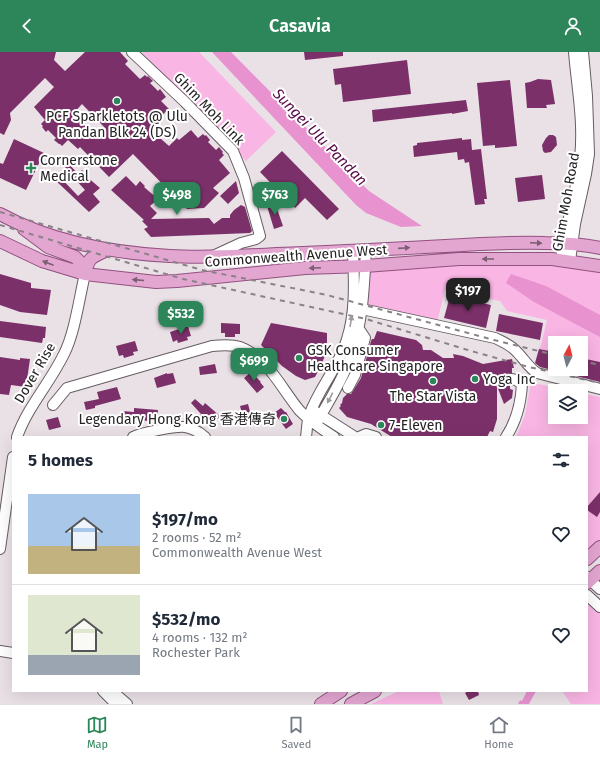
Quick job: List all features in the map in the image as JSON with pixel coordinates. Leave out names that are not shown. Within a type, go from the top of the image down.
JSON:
[{"type":"main road","name":"Commonwealth Avenue West","points":[[0,214],[43,233],[107,250],[170,256],[211,257],[359,251],[489,243],[567,244],[600,248]]},
{"type":"main road","points":[[16,222],[42,244],[79,261],[85,274]]},
{"type":"main road","name":"Commonwealth Avenue West","points":[[0,241],[42,261],[85,274],[156,282],[306,268],[459,259],[565,261],[600,266]]},
{"type":"main road","points":[[85,274],[88,261],[91,257],[107,250]]},
{"type":"main road","points":[[588,558],[595,550]]},
{"type":"main road","points":[[588,580],[600,571]]},
{"type":"main road","points":[[321,704],[339,692]]},
{"type":"main road","points":[[352,704],[373,692]]},
{"type":"street","name":"Ghim Moh Link","points":[[132,52],[185,102],[233,151],[244,178],[259,237],[241,243],[211,257]]},
{"type":"street","name":"Ghim Moh Road","points":[[565,261],[582,142],[580,98],[574,52]]},
{"type":"street","name":"Ghim Moh Road","points":[[567,244],[578,209],[589,154],[587,96],[583,52]]},
{"type":"street","points":[[319,420],[350,358],[359,329],[362,309],[359,251]]},
{"type":"street","points":[[306,436],[310,413],[347,340],[359,266]]},
{"type":"street","name":"Dover Rise","points":[[18,436],[33,405],[64,355],[70,340],[85,274]]},
{"type":"street","points":[[362,309],[495,338],[516,350],[530,368],[537,373],[600,389]]},
{"type":"street","points":[[340,379],[349,388],[355,375],[365,338],[359,329]]},
{"type":"street","points":[[52,405],[67,388],[212,346],[228,345],[239,347],[247,351],[265,365],[294,402],[304,405],[333,436]]},
{"type":"street","points":[[340,379],[355,375]]},
{"type":"street","points":[[506,436],[516,416],[522,384],[516,380],[511,380]]},
{"type":"street","points":[[319,420],[353,436]]},
{"type":"street","points":[[136,436],[158,430],[166,433],[184,427],[192,429],[203,436]]},
{"type":"street","points":[[361,436],[366,434],[373,436]]},
{"type":"street","points":[[0,549],[12,464]]},
{"type":"street","points":[[588,580],[600,589]]},
{"type":"street","points":[[588,596],[600,607]]},
{"type":"street","points":[[0,651],[12,653]]},
{"type":"street","points":[[104,692],[117,704]]},
{"type":"street","points":[[113,692],[127,704]]},
{"type":"shaded area","points":[[142,52],[199,52],[276,132],[246,161]]},
{"type":"shaded area","points":[[212,52],[231,52],[369,191],[422,226],[401,227],[366,213],[356,205]]},
{"type":"shaded area","points":[[459,259],[600,266],[600,363],[588,360],[588,336],[548,336],[548,351],[539,349],[547,320],[507,311],[500,301],[445,290],[436,326],[362,309],[365,266]]},
{"type":"shaded area","points":[[511,274],[546,286],[600,315],[600,337],[534,302],[506,283]]},
{"type":"shaded area","points":[[533,383],[548,386],[548,424],[588,424],[588,394],[600,397],[600,543],[588,550],[588,436],[516,436],[525,415],[530,387]]},
{"type":"shaded area","points":[[588,596],[600,607],[600,704],[571,704],[563,692],[588,692]]},
{"type":"shaded area","points":[[397,692],[439,692],[443,704],[371,704]]},
{"type":"shaded area","points":[[526,692],[535,692],[529,704],[518,704],[520,700],[522,701]]},
{"type":"building","points":[[0,52],[56,52],[54,60],[65,71],[85,52],[120,52],[128,61],[125,64],[140,79],[145,75],[147,77],[148,76],[153,81],[150,83],[158,91],[160,89],[166,97],[161,101],[169,109],[157,120],[159,122],[152,129],[160,138],[169,146],[177,138],[179,140],[191,130],[198,138],[203,134],[205,136],[206,135],[210,140],[208,142],[216,150],[219,147],[223,152],[222,153],[224,155],[219,160],[230,173],[213,188],[219,193],[204,208],[187,209],[133,154],[109,177],[80,147],[78,149],[68,140],[62,146],[54,140],[56,138],[48,130],[46,132],[42,127],[43,126],[41,124],[45,120],[34,107],[54,87],[45,78],[10,113],[11,120],[4,135],[0,133]],"holes":[[[82,104],[106,129],[97,138],[73,114]]]},
{"type":"building","points":[[304,52],[343,52],[343,56],[305,60]]},
{"type":"building","points":[[407,60],[411,94],[343,102],[341,84],[335,85],[333,69]]},
{"type":"building","points":[[538,79],[551,80],[555,104],[546,105],[547,108],[527,108],[525,83]]},
{"type":"building","points":[[510,80],[517,146],[495,148],[495,145],[483,146],[477,83]]},
{"type":"building","points":[[466,100],[468,111],[373,122],[372,110]]},
{"type":"building","points":[[549,135],[556,137],[557,145],[551,152],[545,153],[542,145]]},
{"type":"building","points":[[462,138],[462,140],[471,139],[472,150],[481,149],[487,199],[484,199],[485,204],[475,205],[469,162],[465,163],[464,159],[458,160],[457,152],[414,157],[413,146],[417,145],[417,143]]},
{"type":"building","points":[[14,139],[44,153],[26,190],[0,178],[0,163],[3,164]]},
{"type":"building","points":[[282,151],[339,209],[327,220],[305,198],[295,208],[260,172]]},
{"type":"building","points":[[69,164],[78,174],[82,170],[87,175],[86,176],[100,188],[93,194],[100,202],[89,212],[54,179],[58,175],[78,196],[85,190],[65,168]]},
{"type":"building","points":[[542,175],[545,199],[518,202],[515,178]]},
{"type":"building","points":[[126,176],[136,186],[140,181],[145,186],[144,187],[158,199],[150,206],[157,213],[151,219],[209,218],[214,224],[222,218],[230,218],[230,215],[234,210],[241,205],[245,207],[252,231],[250,233],[151,237],[144,229],[148,227],[142,221],[144,220],[111,190]]},
{"type":"building","points":[[236,181],[239,193],[228,204],[220,196]]},
{"type":"building","points":[[275,203],[283,226],[274,229],[267,206]]},
{"type":"building","points":[[0,274],[31,283],[31,288],[51,290],[47,315],[20,312],[0,305]]},
{"type":"building","points":[[450,296],[491,305],[486,328],[444,318]]},
{"type":"building","points":[[499,314],[543,323],[540,340],[496,331]]},
{"type":"building","points":[[0,321],[46,327],[45,338],[43,338],[42,343],[0,337]]},
{"type":"building","points":[[221,323],[240,324],[240,334],[235,334],[235,337],[225,337],[225,333],[221,333]]},
{"type":"building","name":"GSK Consumer Healthcare Singapore","points":[[271,323],[327,333],[327,350],[315,377],[305,380],[296,376],[282,366],[261,345]]},
{"type":"building","points":[[188,326],[191,336],[187,337],[188,340],[178,343],[177,340],[173,342],[170,332]]},
{"type":"building","name":"The Star Vista","points":[[377,331],[416,340],[422,345],[423,350],[431,350],[443,358],[454,358],[453,354],[463,356],[483,364],[512,359],[514,368],[512,368],[512,373],[506,374],[505,378],[506,384],[513,390],[512,398],[504,404],[497,386],[497,419],[493,432],[490,431],[488,436],[390,436],[371,424],[347,417],[339,408],[341,406],[340,405],[343,398],[347,394],[351,394],[361,378],[371,341],[374,339]]},
{"type":"building","points":[[135,341],[138,351],[133,352],[134,355],[124,358],[123,355],[119,356],[116,346]]},
{"type":"building","points":[[539,349],[548,351],[548,369],[540,367],[535,363]]},
{"type":"building","points":[[0,357],[20,360],[20,358],[30,359],[26,387],[11,385],[9,395],[0,394]]},
{"type":"building","points":[[588,359],[600,362],[600,382],[576,376],[588,376]]},
{"type":"building","points":[[215,364],[217,373],[200,375],[199,367]]},
{"type":"building","points":[[251,372],[264,387],[257,393],[244,378]]},
{"type":"building","points":[[167,373],[173,373],[176,383],[157,388],[154,378]]},
{"type":"building","points":[[117,387],[121,399],[86,410],[84,402],[99,399],[97,392]]},
{"type":"building","points":[[195,399],[203,406],[205,403],[220,416],[213,424],[210,421],[207,424],[199,416],[201,414],[191,403]]},
{"type":"building","points":[[248,404],[252,419],[244,421],[240,406]]},
{"type":"building","points":[[134,408],[158,410],[157,422],[122,418],[122,411],[134,412]]},
{"type":"building","name":"Legendary Hong Kong 香港傳奇","points":[[281,408],[286,412],[293,424],[286,429],[274,413]]},
{"type":"building","points":[[58,417],[61,427],[49,430],[46,420]]},
{"type":"building","points":[[600,492],[600,512],[597,517],[588,511],[588,506]]},
{"type":"building","points":[[478,692],[479,695],[469,700],[465,693]]},
{"type":"railway","points":[[0,212],[202,270],[327,295],[548,353]]},
{"type":"railway","points":[[0,225],[183,279],[366,319],[529,367],[600,383]]},
{"type":"railway","points":[[588,362],[600,365]]},
{"type":"place","name":"PCF Sparkletots @ Ulu Pandan Blk 24 (DS)","points":[[117,101]]},
{"type":"place","name":"Cornerstone Medical","points":[[31,168]]},
{"type":"place","name":"GSK Consumer Healthcare Singapore","points":[[299,358]]},
{"type":"place","name":"Yoga Inc","points":[[475,379]]},
{"type":"place","name":"The Star Vista","points":[[433,381]]},
{"type":"place","name":"Legendary Hong Kong 香港傳奇","points":[[284,419]]},
{"type":"place","name":"7-Eleven","points":[[381,425]]},
{"type":"water label","name":"Sungei Ulu Pandan","points":[[320,137]]}]
